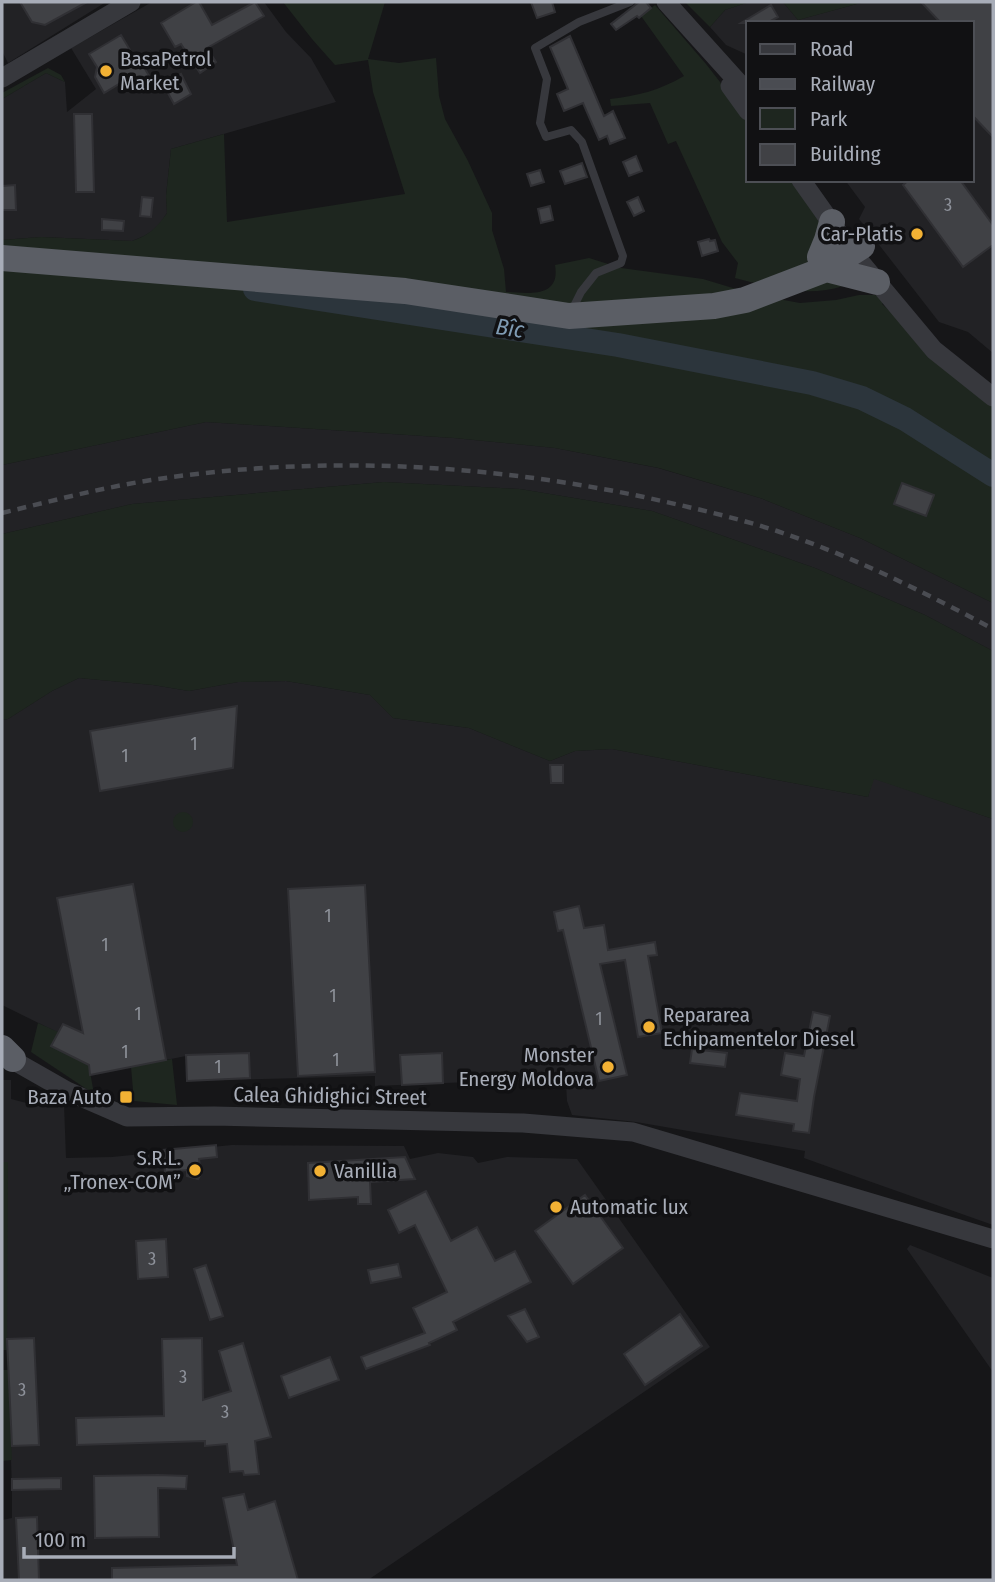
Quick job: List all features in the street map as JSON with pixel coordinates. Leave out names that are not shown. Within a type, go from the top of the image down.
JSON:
[{"type":"highway","points":[[2,258],[405,291],[569,316],[714,306],[753,298],[823,263],[849,239]]},
{"type":"highway","points":[[823,263],[827,240],[849,239]]},
{"type":"highway","points":[[823,263],[877,282]]},
{"type":"street","points":[[2,79],[131,2]]},
{"type":"street","points":[[666,2],[746,91]]},
{"type":"street","points":[[717,60],[727,81],[746,108]]},
{"type":"street","points":[[803,182],[849,239],[946,344],[993,382]]},
{"type":"street","points":[[818,182],[849,239],[877,282],[934,350],[993,397]]},
{"type":"street","name":"Calea Ghidighici Street","points":[[5,1054],[67,1091],[127,1117],[214,1116],[523,1123],[633,1132],[993,1239]]},
{"type":"lane","points":[[569,316],[581,292],[596,273],[621,263],[623,257],[582,142],[571,130],[546,137],[540,123],[547,79],[535,48],[579,22],[631,2]]},
{"type":"shaded area","points":[[2,2],[106,2],[8,63],[2,51]]},
{"type":"shaded area","points":[[152,2],[264,2],[286,32],[311,58],[336,102],[171,149],[167,213],[157,228],[132,241],[41,237],[2,240],[2,99],[46,73],[65,82],[67,112],[96,89],[71,48]]},
{"type":"shaded area","points":[[749,2],[783,2],[798,20],[864,2],[993,2],[993,353],[968,332],[939,322],[859,219],[865,207],[846,182],[974,182],[974,21],[746,21],[746,54],[726,45],[710,27],[725,10]]},
{"type":"shaded area","points":[[206,422],[454,438],[555,448],[658,468],[760,498],[860,538],[993,603],[993,651],[925,615],[815,568],[652,511],[520,489],[384,482],[132,504],[2,534],[2,465]]},
{"type":"shaded area","points":[[79,678],[189,691],[238,682],[286,681],[370,695],[393,718],[469,728],[550,761],[575,751],[612,749],[868,797],[873,778],[993,819],[993,1225],[804,1158],[805,1151],[636,1122],[572,1115],[567,1101],[566,1083],[539,1084],[538,1079],[375,1086],[375,1076],[187,1081],[186,1056],[90,1075],[73,1040],[2,1005],[2,720]]},
{"type":"shaded area","points":[[2,1080],[11,1080],[11,1099],[38,1106],[64,1104],[66,1158],[112,1157],[232,1145],[404,1146],[410,1159],[438,1153],[473,1157],[478,1163],[507,1157],[577,1159],[710,1347],[368,1580],[2,1580],[2,1520],[12,1518],[12,1490],[7,1339],[7,1162],[2,1162]]},
{"type":"shaded area","points":[[910,1245],[993,1278],[993,1372],[907,1249]]},
{"type":"green space","points":[[283,2],[385,2],[368,59],[399,63],[436,58],[439,96],[445,119],[492,213],[492,230],[504,269],[506,292],[541,292],[553,284],[555,265],[589,258],[621,268],[703,279],[756,295],[800,303],[859,295],[875,295],[885,300],[882,304],[993,405],[993,603],[860,538],[760,498],[659,468],[555,448],[454,438],[206,422],[2,465],[2,240],[41,237],[132,241],[143,236],[156,227],[167,213],[171,149],[224,134],[227,222],[405,194],[373,92],[368,60],[335,65]]},
{"type":"green space","points":[[685,2],[749,2],[725,10],[710,27]]},
{"type":"green space","points":[[783,2],[864,2],[798,20]]},
{"type":"green space","points":[[655,5],[746,115],[746,182],[797,182],[852,255],[843,286],[802,291],[775,288],[735,278],[738,263],[722,242],[676,141],[668,144],[650,103],[611,106],[610,99],[648,92],[684,76],[641,16]]},
{"type":"green space","points":[[48,68],[61,75],[65,82],[46,73],[2,99],[2,93]]},
{"type":"green space","points":[[384,482],[520,489],[652,511],[815,568],[925,615],[993,651],[993,819],[874,779],[868,797],[612,749],[575,751],[550,761],[469,728],[393,718],[370,695],[286,681],[238,682],[189,691],[79,678],[2,720],[2,534],[132,504]]},
{"type":"green space","points":[[179,812],[187,812],[193,822],[187,832],[179,832],[173,826],[173,818]]},
{"type":"green space","points":[[38,1023],[85,1044],[94,1094],[31,1052]]},
{"type":"green space","points":[[172,1059],[177,1105],[134,1101],[131,1067]]},
{"type":"green space","points":[[2,1162],[8,1162],[7,1350],[2,1350]]},
{"type":"green space","points":[[2,1370],[8,1370],[12,1460],[2,1461]]},
{"type":"building","points":[[20,2],[87,2],[45,25],[32,22]]},
{"type":"building","points":[[199,2],[212,25],[255,2],[264,16],[207,48],[216,62],[200,73],[181,44],[175,47],[161,23]]},
{"type":"building","points":[[531,2],[552,2],[555,12],[537,18]]},
{"type":"building","points":[[639,2],[646,2],[651,8],[616,30],[611,24]]},
{"type":"building","points":[[921,2],[993,2],[993,137],[974,117],[974,21],[939,21]]},
{"type":"building","points":[[771,5],[778,17],[771,21],[741,23]]},
{"type":"building","points":[[121,35],[154,84],[143,91],[134,75],[104,93],[95,77],[97,67],[89,54]]},
{"type":"building","points":[[570,36],[604,116],[613,111],[625,138],[610,144],[607,136],[599,140],[583,103],[564,111],[557,94],[568,89],[550,47]]},
{"type":"building","points":[[181,74],[191,94],[174,104],[163,84]]},
{"type":"building","points":[[74,114],[92,114],[94,192],[76,192]]},
{"type":"building","points":[[636,156],[642,171],[629,176],[623,162]]},
{"type":"building","points":[[582,163],[587,177],[565,184],[560,171]]},
{"type":"building","points":[[540,170],[544,182],[531,186],[527,174]]},
{"type":"building","points":[[907,182],[961,182],[993,225],[993,245],[963,267],[903,185]]},
{"type":"building","points":[[15,185],[16,210],[2,210],[2,186]]},
{"type":"building","points":[[142,197],[153,198],[151,217],[140,216]]},
{"type":"building","points":[[638,197],[644,211],[634,216],[627,202]]},
{"type":"building","points":[[550,206],[553,220],[541,223],[538,209]]},
{"type":"building","points":[[102,219],[124,221],[123,231],[102,230]]},
{"type":"building","points":[[715,240],[718,251],[702,256],[698,242]]},
{"type":"building","points":[[902,483],[934,495],[926,516],[894,504]]},
{"type":"building","points":[[237,706],[233,768],[100,791],[90,731]]},
{"type":"building","points":[[550,765],[563,765],[563,783],[551,783]]},
{"type":"building","points":[[133,884],[166,1060],[90,1075],[89,1065],[51,1046],[63,1024],[83,1033],[57,898]]},
{"type":"building","points":[[365,885],[375,1072],[298,1076],[288,889]]},
{"type":"building","points":[[579,906],[584,928],[604,925],[608,950],[655,942],[657,955],[648,956],[662,1033],[638,1037],[625,960],[600,964],[627,1075],[599,1081],[563,930],[558,931],[554,912]]},
{"type":"building","points":[[813,1012],[830,1016],[809,1133],[793,1131],[794,1124],[736,1115],[740,1093],[797,1101],[800,1079],[781,1075],[785,1053],[804,1056]]},
{"type":"building","points":[[692,1049],[727,1053],[725,1067],[690,1063]]},
{"type":"building","points":[[249,1053],[250,1078],[187,1081],[186,1055]]},
{"type":"building","points":[[442,1053],[443,1083],[402,1085],[400,1055]]},
{"type":"building","points":[[216,1145],[217,1157],[199,1159],[201,1174],[198,1179],[187,1176],[187,1170],[165,1172],[163,1150]]},
{"type":"building","points":[[405,1157],[415,1179],[370,1182],[371,1204],[358,1204],[358,1197],[309,1200],[308,1163]]},
{"type":"building","points":[[426,1191],[451,1241],[477,1227],[495,1261],[515,1251],[531,1282],[453,1322],[457,1330],[429,1343],[430,1345],[366,1369],[361,1357],[425,1333],[413,1308],[447,1292],[415,1225],[399,1233],[388,1210]]},
{"type":"building","points":[[585,1195],[623,1248],[573,1284],[535,1231]]},
{"type":"building","points":[[166,1239],[168,1277],[138,1279],[136,1241]]},
{"type":"building","points":[[398,1264],[401,1277],[371,1283],[368,1270]]},
{"type":"building","points":[[206,1265],[223,1316],[210,1320],[194,1269]]},
{"type":"building","points":[[525,1309],[539,1337],[527,1342],[508,1316]]},
{"type":"building","points":[[680,1314],[702,1346],[645,1385],[624,1354]]},
{"type":"building","points":[[34,1338],[39,1445],[12,1446],[7,1339]]},
{"type":"building","points":[[202,1338],[203,1400],[231,1391],[219,1351],[243,1343],[271,1437],[255,1441],[259,1474],[230,1472],[227,1444],[205,1446],[205,1441],[77,1445],[76,1418],[164,1416],[162,1339]]},
{"type":"building","points":[[330,1357],[339,1380],[289,1398],[281,1376]]},
{"type":"building","points":[[94,1476],[187,1476],[186,1489],[158,1488],[159,1537],[95,1538]]},
{"type":"building","points":[[61,1478],[61,1489],[12,1490],[12,1479]]},
{"type":"building","points":[[244,1494],[248,1510],[275,1501],[298,1580],[112,1580],[112,1568],[237,1565],[223,1498]]},
{"type":"building","points":[[37,1517],[39,1580],[19,1580],[16,1518]]},
{"type":"waterway","name":"Bîc","points":[[255,289],[618,345],[812,383],[862,398],[905,419],[993,475]]},
{"type":"railway","points":[[2,513],[151,480],[275,467],[399,466],[522,476],[644,497],[777,531],[887,576],[993,629]]},
{"type":"place","name":"BasaPetrol Market","points":[[106,71]]},
{"type":"place","name":"Car-Platis","points":[[917,234]]},
{"type":"place","name":"Repararea Echipamentelor Diesel","points":[[649,1027]]},
{"type":"place","name":"Monster Energy Moldova","points":[[608,1067]]},
{"type":"place","name":"Baza Auto","points":[[126,1097]]},
{"type":"place","name":"S.R.L. „Tronex-COM”","points":[[195,1170]]},
{"type":"place","name":"Vanillia","points":[[320,1171]]},
{"type":"place","name":"Automatic lux","points":[[556,1207]]}]
